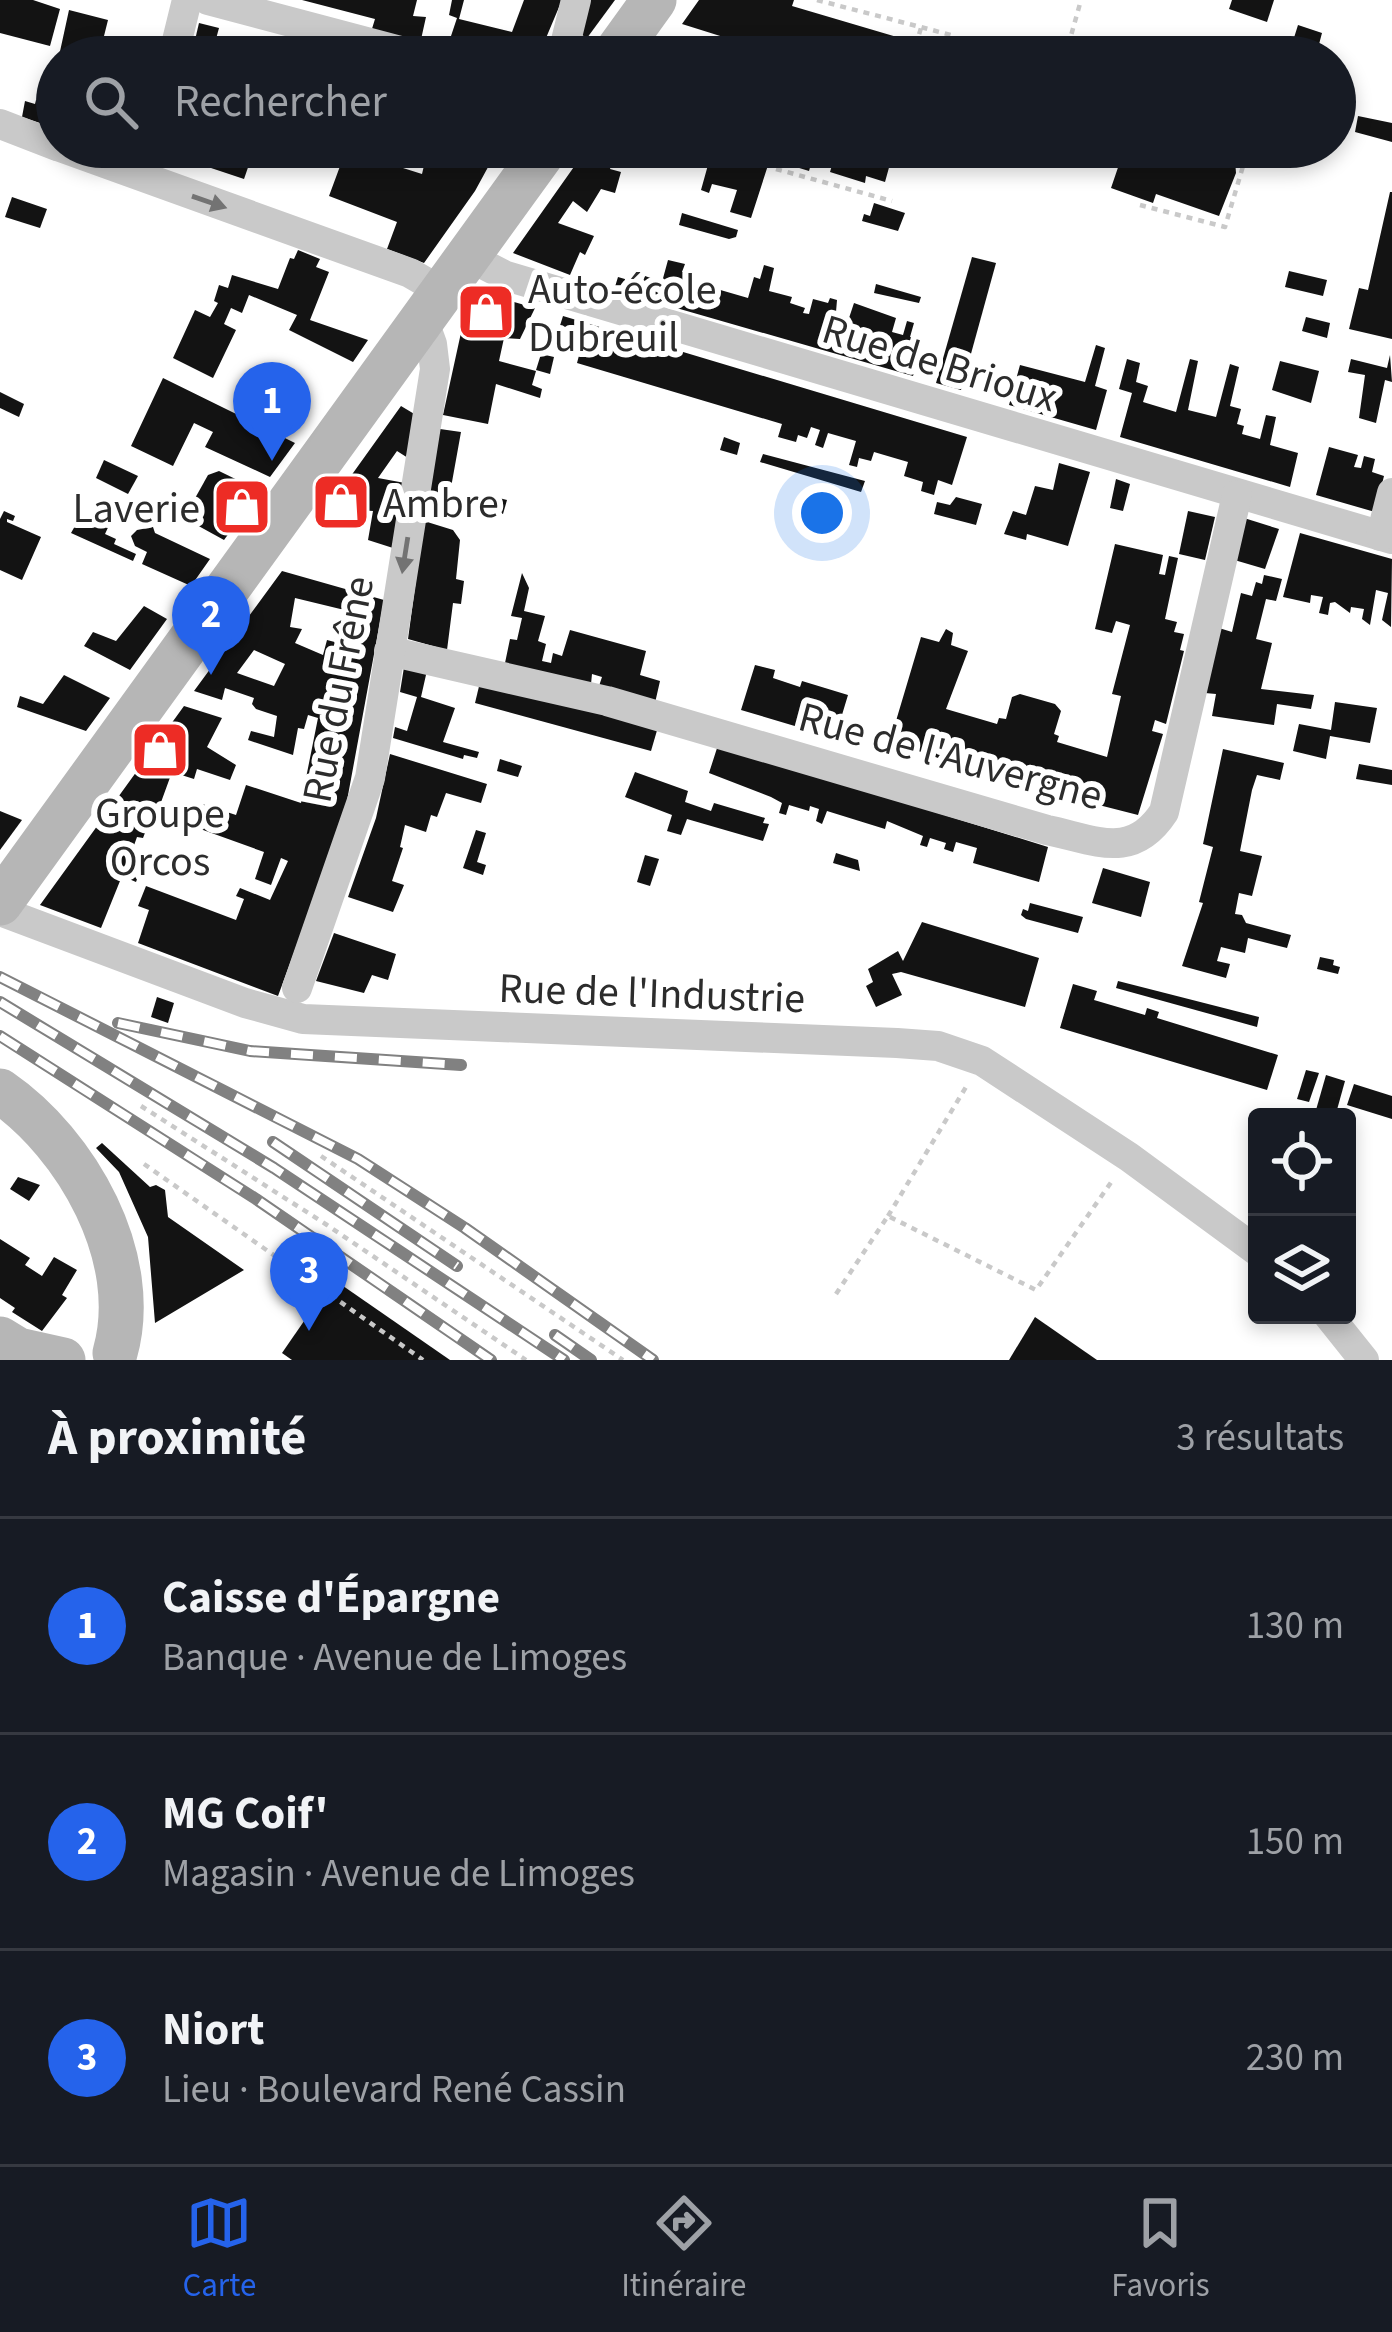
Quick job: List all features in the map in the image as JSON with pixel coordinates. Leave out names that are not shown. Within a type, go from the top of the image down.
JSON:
[{"type":"main road","points":[[628,36],[654,0]]},
{"type":"main road","points":[[0,907],[532,168]]},
{"type":"main road","points":[[0,1091],[53,1138],[78,1172],[93,1195],[112,1256],[96,1357],[14,1349]]},
{"type":"street","points":[[178,36],[187,0]]},
{"type":"street","points":[[208,0],[344,36]]},
{"type":"street","points":[[567,36],[576,0]]},
{"type":"street","name":"Rue de Brioux","points":[[0,124],[36,138]]},
{"type":"street","name":"Rue de Brioux","points":[[113,168],[444,289],[506,276],[1387,537]]},
{"type":"street","points":[[141,179],[144,168]]},
{"type":"street","name":"Rue du Frêne","points":[[297,988],[370,778],[435,369],[432,344],[444,289]]},
{"type":"street","points":[[381,379],[430,398]]},
{"type":"street","points":[[1387,537],[1392,493]]},
{"type":"street","name":"Rue de l'Auvergne","points":[[389,651],[607,701],[1047,830],[1110,843],[1135,842],[1151,832],[1164,812],[1237,495]]},
{"type":"street","name":"Rue de l'Industrie","points":[[0,907],[266,1010],[303,1018],[938,1046],[982,1061],[1129,1157],[1248,1244]]},
{"type":"street","points":[[1335,1324],[1364,1360]]},
{"type":"path","points":[[817,0],[955,36]]},
{"type":"path","points":[[1071,36],[1081,0]]},
{"type":"path","points":[[919,36],[922,28]]},
{"type":"path","points":[[1140,205],[1225,227],[1242,168]]},
{"type":"path","points":[[776,169],[892,201]]},
{"type":"path","points":[[836,1294],[982,1061]]},
{"type":"path","points":[[141,1106],[526,1360]]},
{"type":"path","points":[[321,1156],[623,1360]]},
{"type":"path","points":[[888,1216],[1036,1290],[1129,1157]]},
{"type":"path","points":[[144,1164],[423,1360]]},
{"type":"building","points":[[0,0],[33,0],[60,9],[53,36],[36,36],[36,42],[0,33]]},
{"type":"building","points":[[302,0],[417,0],[413,16],[426,17],[422,36],[371,32],[375,19]]},
{"type":"building","points":[[452,0],[464,0],[459,19],[512,32],[524,0],[562,0],[547,36],[451,36],[457,18],[449,15]]},
{"type":"building","points":[[589,0],[615,0],[588,36],[577,32]]},
{"type":"building","points":[[699,0],[794,0],[792,6],[893,36],[720,36],[682,24]]},
{"type":"building","points":[[1232,0],[1274,0],[1267,22],[1229,9]]},
{"type":"building","points":[[69,10],[108,20],[104,36],[63,36]]},
{"type":"building","points":[[199,23],[219,28],[217,36],[196,36]]},
{"type":"building","points":[[1298,25],[1322,33],[1321,36],[1295,36]]},
{"type":"building","points":[[36,100],[36,122],[22,117],[25,101],[35,104]]},
{"type":"building","points":[[1358,116],[1392,123],[1392,142],[1356,132]]},
{"type":"building","points":[[211,168],[248,168],[244,179]]},
{"type":"building","points":[[339,168],[403,168],[422,174],[423,168],[488,168],[424,263],[387,249],[397,222],[329,196]]},
{"type":"building","points":[[573,168],[621,172],[615,193],[601,189],[587,212],[573,201],[558,223],[594,236],[570,275],[513,253]]},
{"type":"building","points":[[707,168],[767,168],[751,218],[730,212],[737,190],[712,184],[709,193],[701,190]]},
{"type":"building","points":[[831,168],[889,168],[885,182],[866,176],[865,183],[830,172]]},
{"type":"building","points":[[1118,168],[1236,168],[1219,216],[1156,194],[1153,203],[1111,188]]},
{"type":"building","points":[[1390,192],[1392,339],[1349,329],[1359,288],[1368,290]]},
{"type":"building","points":[[12,197],[47,209],[40,228],[5,217]]},
{"type":"building","points":[[874,203],[905,213],[898,231],[862,221],[864,214],[870,216]]},
{"type":"building","points":[[682,213],[738,230],[736,237],[679,225]]},
{"type":"building","points":[[298,250],[320,259],[316,267],[329,272],[310,320],[368,340],[353,362],[289,330],[297,315],[249,295],[242,313],[231,308],[224,324],[236,330],[213,378],[173,358],[195,310],[210,317],[218,303],[214,301],[219,285],[228,288],[232,275],[278,289]]},
{"type":"building","points":[[972,257],[996,263],[961,390],[936,383]]},
{"type":"building","points":[[668,260],[685,264],[686,280],[748,298],[754,277],[760,279],[764,265],[774,268],[769,291],[792,297],[790,303],[809,314],[813,299],[837,300],[835,324],[846,327],[854,303],[896,318],[892,332],[903,335],[907,321],[914,323],[910,337],[923,341],[913,376],[614,290],[618,277],[642,284],[645,276],[662,282]]},
{"type":"building","points":[[1289,271],[1327,280],[1323,296],[1285,287]]},
{"type":"building","points":[[876,284],[921,297],[919,303],[874,293]]},
{"type":"building","points":[[483,293],[535,308],[520,339],[504,338],[499,361],[536,371],[532,385],[542,389],[540,398],[496,384],[488,424],[443,415],[464,319]]},
{"type":"building","points":[[563,316],[967,437],[952,485],[938,480],[934,495],[921,491],[923,482],[904,476],[908,462],[874,452],[871,461],[859,458],[857,467],[849,465],[856,441],[828,433],[823,448],[815,445],[820,430],[811,427],[807,438],[798,435],[796,442],[778,437],[782,424],[577,363],[581,348],[570,345],[573,336],[558,332]]},
{"type":"building","points":[[1306,317],[1330,323],[1327,338],[1302,331]]},
{"type":"building","points":[[1096,345],[1105,348],[1095,386],[1107,390],[1096,430],[1009,405],[1020,365],[1085,382]]},
{"type":"building","points":[[541,354],[554,357],[550,374],[536,370]]},
{"type":"building","points":[[1390,355],[1392,382],[1385,380],[1376,423],[1359,418],[1365,375],[1348,372],[1351,359],[1387,368]]},
{"type":"building","points":[[1127,359],[1140,363],[1136,382],[1148,386],[1143,402],[1176,412],[1190,359],[1198,361],[1188,410],[1216,417],[1230,364],[1239,367],[1230,406],[1241,409],[1237,424],[1244,426],[1242,434],[1260,439],[1266,415],[1276,417],[1270,445],[1298,453],[1290,487],[1120,437],[1132,393],[1119,389]]},
{"type":"building","points":[[1280,361],[1319,371],[1311,403],[1272,390]]},
{"type":"building","points":[[163,378],[295,443],[270,477],[205,447],[213,432],[194,423],[173,466],[131,446]]},
{"type":"building","points":[[0,392],[24,404],[19,417],[0,408]]},
{"type":"building","points":[[401,406],[416,415],[408,458],[397,451],[378,478],[405,483],[393,548],[368,540],[373,511],[328,508]]},
{"type":"building","points":[[440,429],[461,432],[450,493],[455,493],[453,501],[428,495]]},
{"type":"building","points":[[724,437],[740,443],[737,455],[720,450]]},
{"type":"building","points":[[1329,447],[1358,455],[1354,467],[1361,468],[1364,456],[1375,459],[1372,472],[1384,476],[1375,512],[1316,495]]},
{"type":"building","points":[[763,454],[865,481],[861,492],[760,462]]},
{"type":"building","points":[[104,460],[138,476],[128,494],[96,478]]},
{"type":"building","points":[[1059,463],[1090,472],[1068,546],[1027,534],[1026,540],[1004,534],[1013,511],[1026,515],[1035,486],[1053,490]]},
{"type":"building","points":[[219,471],[260,491],[224,540],[184,518],[208,475]]},
{"type":"building","points":[[1116,479],[1130,484],[1123,511],[1110,508]]},
{"type":"building","points":[[483,494],[507,500],[503,514],[479,507]]},
{"type":"building","points":[[956,497],[982,504],[976,525],[934,514],[937,502],[950,505]]},
{"type":"building","points":[[4,511],[15,516],[7,522],[41,537],[22,580],[0,570]]},
{"type":"building","points":[[1188,511],[1215,517],[1205,560],[1179,554]]},
{"type":"building","points":[[92,513],[111,521],[105,534],[136,554],[133,561],[71,533],[75,526],[85,527]]},
{"type":"building","points":[[1244,518],[1279,529],[1265,569],[1231,559]]},
{"type":"building","points":[[424,521],[453,530],[460,540],[456,579],[464,581],[461,604],[453,603],[447,650],[408,639]]},
{"type":"building","points":[[153,527],[155,533],[210,559],[191,586],[142,564],[147,552],[135,546],[131,536]]},
{"type":"building","points":[[1300,533],[1392,559],[1391,627],[1382,620],[1388,593],[1376,590],[1370,625],[1362,619],[1364,609],[1351,607],[1350,613],[1335,602],[1330,603],[1328,615],[1319,613],[1323,597],[1311,595],[1310,603],[1283,597]]},
{"type":"building","points":[[1115,544],[1163,555],[1159,574],[1165,575],[1169,556],[1178,558],[1165,619],[1177,622],[1174,632],[1184,634],[1180,650],[1184,651],[1166,724],[1155,720],[1152,731],[1163,734],[1138,815],[1044,791],[1043,795],[890,741],[921,637],[939,642],[946,629],[953,633],[951,645],[968,651],[946,709],[997,724],[999,718],[1006,719],[1012,697],[1020,694],[1055,704],[1061,711],[1054,734],[1059,736],[1057,742],[1107,757],[1121,696],[1112,694],[1130,625],[1116,621],[1112,633],[1095,629]]},
{"type":"building","points":[[282,571],[384,600],[344,817],[278,996],[138,943],[149,910],[138,906],[146,886],[236,920],[244,899],[236,896],[240,888],[270,900],[288,861],[281,858],[271,885],[255,879],[264,852],[153,812],[132,851],[141,854],[139,860],[151,859],[147,868],[142,866],[136,882],[122,876],[101,928],[40,905],[184,706],[222,718],[207,747],[236,765],[230,780],[197,769],[194,779],[172,772],[160,805],[193,810],[196,802],[236,815],[246,785],[301,803],[318,718],[308,715],[304,729],[298,728],[293,755],[248,740],[251,731],[274,737],[277,716],[256,709],[254,698],[225,688],[222,700],[194,691]],"holes":[[[295,598],[361,614],[357,634],[336,629],[334,638],[350,641],[350,646],[327,640],[323,655],[295,643],[302,629],[290,627]],[[254,650],[285,664],[274,686],[237,673]],[[335,650],[348,655],[344,675],[333,673],[327,665]]]},
{"type":"building","points":[[522,573],[529,588],[524,611],[545,616],[538,641],[546,644],[542,661],[551,663],[553,653],[562,656],[570,630],[646,651],[640,675],[660,681],[655,703],[599,686],[602,677],[592,674],[591,684],[505,663],[510,639],[517,640],[522,618],[511,616]]},
{"type":"building","points":[[1264,575],[1282,579],[1276,601],[1266,599],[1256,639],[1272,643],[1261,689],[1314,695],[1311,709],[1277,704],[1274,725],[1212,716],[1216,694],[1205,693],[1219,628],[1232,632],[1241,593],[1252,596]]},
{"type":"building","points":[[144,606],[167,619],[130,670],[84,646],[93,632],[116,641]]},
{"type":"building","points":[[405,661],[428,666],[421,697],[455,708],[443,742],[479,752],[477,758],[464,755],[463,759],[393,738],[395,727],[407,731],[417,697],[400,692]]},
{"type":"building","points":[[755,665],[775,670],[773,678],[800,687],[802,681],[848,695],[835,738],[741,710]]},
{"type":"building","points":[[64,675],[110,698],[86,731],[17,707],[20,696],[43,704]]},
{"type":"building","points":[[481,678],[658,727],[651,751],[475,703]]},
{"type":"building","points":[[1335,702],[1377,708],[1370,743],[1330,736],[1326,759],[1293,751],[1299,724],[1331,730]]},
{"type":"building","points":[[718,745],[1048,847],[1039,882],[973,863],[977,848],[956,842],[953,852],[944,849],[946,843],[930,838],[927,847],[920,845],[923,836],[887,821],[885,829],[827,811],[822,824],[816,821],[819,809],[810,806],[809,811],[789,805],[786,815],[779,813],[782,803],[709,773]]},
{"type":"building","points":[[1223,749],[1284,763],[1280,780],[1257,775],[1252,790],[1240,851],[1262,856],[1252,896],[1239,893],[1235,914],[1242,915],[1246,923],[1291,935],[1287,948],[1248,938],[1245,953],[1221,947],[1217,961],[1230,964],[1226,978],[1182,966],[1203,903],[1199,902],[1213,847],[1203,844]]},
{"type":"building","points":[[390,754],[487,784],[481,803],[446,793],[426,832],[405,825],[392,881],[404,885],[393,912],[348,897],[376,818]]},
{"type":"building","points":[[500,759],[522,766],[518,777],[497,771]]},
{"type":"building","points":[[1359,764],[1392,770],[1392,785],[1356,779]]},
{"type":"building","points":[[635,772],[688,791],[685,802],[711,811],[714,803],[765,818],[763,823],[769,824],[763,841],[687,819],[681,835],[667,831],[672,815],[625,797]]},
{"type":"building","points":[[0,811],[22,820],[0,850]]},
{"type":"building","points":[[476,830],[486,833],[477,862],[486,865],[483,875],[463,868]]},
{"type":"building","points":[[836,853],[858,860],[860,871],[833,863]]},
{"type":"building","points":[[645,855],[659,859],[650,886],[637,882]]},
{"type":"building","points":[[1103,868],[1150,882],[1141,917],[1092,903]]},
{"type":"building","points":[[1030,903],[1083,917],[1078,933],[1026,919],[1021,915]]},
{"type":"building","points":[[922,922],[1039,958],[1025,1007],[901,972],[892,974],[902,995],[876,1007],[866,986],[873,982],[868,969],[898,951],[903,961]]},
{"type":"building","points":[[334,933],[396,954],[388,980],[372,975],[364,993],[316,981]]},
{"type":"building","points":[[1320,957],[1334,960],[1333,965],[1340,967],[1338,974],[1317,969]]},
{"type":"building","points":[[1118,981],[1259,1017],[1257,1027],[1116,988]]},
{"type":"building","points":[[1073,984],[1097,991],[1094,1000],[1145,1015],[1147,1008],[1159,1012],[1157,1018],[1278,1055],[1267,1090],[1060,1028]]},
{"type":"building","points":[[157,997],[174,1003],[168,1023],[151,1017]]},
{"type":"building","points":[[1306,1070],[1319,1073],[1309,1102],[1297,1099]]},
{"type":"building","points":[[1326,1075],[1345,1081],[1338,1108],[1317,1108]]},
{"type":"building","points":[[1354,1084],[1392,1096],[1392,1119],[1347,1105]]},
{"type":"building","points":[[102,1143],[150,1187],[165,1190],[168,1217],[244,1270],[155,1323],[148,1237],[119,1172],[96,1148]]},
{"type":"building","points":[[18,1177],[40,1185],[29,1201],[10,1189]]},
{"type":"building","points":[[0,1239],[30,1258],[25,1265],[42,1276],[54,1257],[77,1270],[62,1295],[67,1298],[42,1331],[0,1298]]},
{"type":"building","points":[[333,1279],[450,1360],[292,1360],[282,1353]]},
{"type":"building","points":[[1035,1317],[1097,1360],[1009,1360]]},
{"type":"railway","points":[[0,977],[358,1159],[653,1360]]},
{"type":"railway","points":[[0,1002],[274,1168],[564,1360]]},
{"type":"railway","points":[[118,1023],[250,1051],[461,1065]]},
{"type":"railway","points":[[0,1036],[256,1199],[491,1360]]},
{"type":"railway","points":[[273,1142],[457,1266]]},
{"type":"railway","points":[[555,1335],[591,1360]]},
{"type":"place","name":"Auto-école Dubreuil","points":[[486,312]]},
{"type":"place","name":"Caisse d'Épargne","points":[[272,461]]},
{"type":"place","name":"Ambre","points":[[341,502]]},
{"type":"place","name":"Laverie","points":[[242,507]]},
{"type":"place","name":"MG Coif'","points":[[211,675]]},
{"type":"place","name":"Groupe Orcos","points":[[160,750]]},
{"type":"place","name":"Niort","points":[[309,1331]]}]
